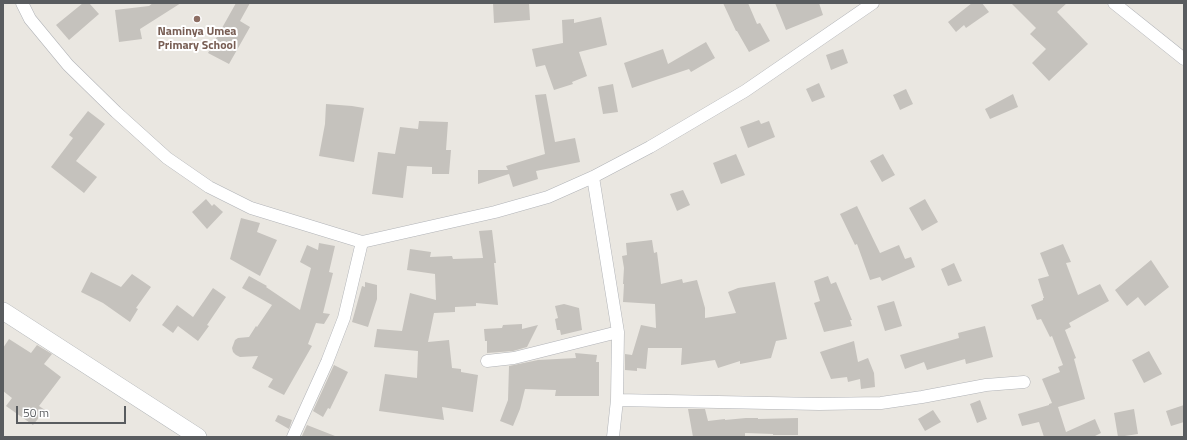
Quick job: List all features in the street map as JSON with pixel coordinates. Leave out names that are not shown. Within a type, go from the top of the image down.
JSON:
[{"type":"main road","points":[[3,311],[198,437]]},
{"type":"street","points":[[22,3],[30,19],[68,65],[116,112],[167,158],[209,187],[251,208],[362,242],[495,212],[548,197],[593,177],[650,147],[745,91],[873,3]]},
{"type":"street","points":[[1114,3],[1184,59]]},
{"type":"street","points":[[593,177],[618,332],[617,400],[613,437]]},
{"type":"street","points":[[293,437],[327,362],[344,318],[362,242]]},
{"type":"street","points":[[486,361],[514,358],[618,332]]},
{"type":"street","points":[[617,400],[819,404],[881,403],[922,398],[986,385],[1024,382]]},
{"type":"building","points":[[83,3],[89,3],[99,14],[69,40],[56,25]]},
{"type":"building","points":[[153,3],[181,3],[140,29],[142,39],[119,42],[115,10],[149,6]]},
{"type":"building","points":[[236,3],[250,3],[240,21],[250,27],[229,64],[208,53]]},
{"type":"building","points":[[493,3],[529,3],[530,20],[494,23]]},
{"type":"building","points":[[723,3],[748,3],[757,24],[760,23],[770,41],[749,52],[736,31]]},
{"type":"building","points":[[775,3],[819,3],[823,15],[786,30]]},
{"type":"building","points":[[972,3],[982,3],[989,12],[966,28],[964,25],[956,32],[948,22]]},
{"type":"building","points":[[1011,3],[1067,3],[1057,12],[1088,44],[1049,81],[1032,63],[1046,49],[1030,34],[1036,28]]},
{"type":"building","points":[[601,17],[607,45],[579,52],[587,76],[572,82],[573,84],[554,90],[545,65],[536,67],[532,49],[563,43],[562,20],[574,19],[574,23]]},
{"type":"building","points":[[706,42],[715,58],[691,72],[689,69],[632,88],[624,63],[663,49],[668,64]]},
{"type":"building","points":[[843,49],[848,63],[831,70],[826,55]]},
{"type":"building","points":[[819,83],[825,97],[812,102],[806,89]]},
{"type":"building","points":[[613,84],[618,112],[603,114],[598,87]]},
{"type":"building","points":[[906,89],[913,104],[900,110],[893,95]]},
{"type":"building","points":[[546,94],[555,142],[575,138],[580,162],[536,171],[538,179],[513,187],[509,174],[478,184],[478,170],[508,170],[506,166],[545,154],[535,95]]},
{"type":"building","points":[[1013,94],[1018,107],[990,119],[985,109]]},
{"type":"building","points":[[326,104],[364,108],[354,162],[319,156],[325,124]]},
{"type":"building","points":[[88,111],[105,124],[76,161],[97,177],[84,193],[51,167],[73,138],[69,135]]},
{"type":"building","points":[[759,120],[761,124],[769,121],[775,137],[748,148],[740,127]]},
{"type":"building","points":[[419,121],[448,122],[446,150],[451,150],[449,174],[432,174],[432,167],[407,166],[403,198],[372,194],[378,152],[395,154],[400,127],[418,129]]},
{"type":"building","points":[[736,154],[745,175],[721,184],[713,163]]},
{"type":"building","points":[[883,154],[895,175],[882,182],[870,161]]},
{"type":"building","points":[[683,190],[690,205],[677,211],[670,194]]},
{"type":"building","points":[[206,199],[212,206],[214,204],[223,212],[207,229],[192,212]]},
{"type":"building","points":[[925,199],[938,222],[922,231],[909,208]]},
{"type":"building","points":[[857,206],[880,253],[899,245],[905,259],[911,257],[915,267],[882,281],[880,277],[870,280],[857,244],[855,245],[840,214]]},
{"type":"building","points":[[241,218],[260,223],[257,232],[277,240],[260,276],[230,259]]},
{"type":"building","points":[[492,230],[496,263],[494,263],[498,305],[476,303],[476,306],[455,307],[455,312],[434,313],[428,342],[449,340],[452,368],[461,369],[461,372],[478,375],[473,412],[442,407],[444,420],[379,411],[385,374],[417,378],[418,351],[374,347],[377,329],[402,331],[410,293],[436,300],[435,274],[407,270],[410,249],[431,252],[430,257],[452,256],[453,259],[483,258],[479,231]]},
{"type":"building","points":[[652,240],[654,253],[657,252],[661,284],[682,279],[683,283],[697,280],[705,308],[705,318],[736,313],[728,292],[738,288],[775,282],[787,339],[776,341],[771,358],[740,364],[740,361],[718,368],[715,360],[681,365],[682,348],[648,348],[646,369],[637,368],[637,371],[625,370],[625,354],[632,355],[641,325],[656,328],[655,304],[623,302],[624,268],[622,256],[627,255],[626,243]]},
{"type":"building","points":[[319,243],[335,246],[329,272],[333,273],[323,313],[330,314],[324,324],[316,323],[308,344],[312,346],[284,395],[268,387],[273,379],[252,368],[258,356],[240,357],[233,352],[232,348],[235,340],[238,338],[249,337],[272,305],[242,288],[249,276],[267,286],[266,287],[300,310],[311,268],[300,262],[307,245],[318,250]]},
{"type":"building","points":[[1063,244],[1071,262],[1066,263],[1078,295],[1100,284],[1109,301],[1069,323],[1071,327],[1065,330],[1076,358],[1074,359],[1085,399],[1058,407],[1066,432],[1095,419],[1101,433],[1093,437],[1044,437],[1039,422],[1022,426],[1018,414],[1052,403],[1042,379],[1060,372],[1058,367],[1063,365],[1052,336],[1050,337],[1041,319],[1037,320],[1031,305],[1043,300],[1044,298],[1038,279],[1049,276],[1040,253]]},
{"type":"building","points":[[1151,260],[1169,287],[1145,306],[1138,297],[1127,306],[1115,290]]},
{"type":"building","points":[[954,263],[962,281],[948,286],[941,269]]},
{"type":"building","points":[[91,272],[121,287],[132,274],[151,287],[136,308],[138,309],[130,322],[103,303],[81,292]]},
{"type":"building","points":[[828,276],[831,284],[836,282],[852,320],[850,320],[852,326],[824,332],[814,303],[820,301],[814,281]]},
{"type":"building","points":[[365,282],[377,285],[377,299],[368,327],[352,322],[362,286],[365,287]]},
{"type":"building","points":[[213,288],[226,297],[207,325],[209,326],[198,341],[178,326],[173,333],[162,325],[177,305],[193,317]]},
{"type":"building","points":[[894,301],[902,326],[885,331],[877,306]]},
{"type":"building","points":[[564,304],[579,308],[582,330],[561,335],[560,330],[557,330],[555,319],[558,318],[555,306]]},
{"type":"building","points":[[522,324],[522,329],[538,325],[527,347],[513,351],[487,353],[487,341],[485,341],[484,329],[502,328],[503,325]]},
{"type":"building","points":[[985,326],[993,357],[966,364],[965,359],[927,370],[924,362],[905,369],[900,355],[959,338],[958,333]]},
{"type":"building","points":[[9,339],[31,353],[37,345],[52,354],[44,364],[61,377],[39,406],[45,410],[33,425],[6,406],[12,398],[3,391],[3,348]]},
{"type":"building","points":[[854,341],[858,362],[868,358],[874,373],[875,387],[861,389],[860,379],[848,382],[847,377],[831,379],[820,352]]},
{"type":"building","points":[[1149,351],[1162,374],[1144,383],[1132,360]]},
{"type":"building","points":[[575,353],[597,355],[596,362],[599,362],[599,396],[555,396],[556,390],[525,389],[520,409],[513,426],[500,421],[508,400],[509,366],[538,360],[576,358]]},
{"type":"building","points":[[334,365],[348,372],[330,409],[328,408],[323,417],[313,411]]},
{"type":"building","points":[[980,400],[987,419],[977,423],[970,404]]},
{"type":"building","points":[[1184,405],[1184,422],[1171,426],[1166,411]]},
{"type":"building","points":[[688,409],[705,409],[708,421],[746,418],[798,418],[798,435],[745,433],[745,437],[693,437]]},
{"type":"building","points":[[1134,409],[1138,434],[1118,437],[1114,413]]},
{"type":"building","points":[[933,410],[941,422],[925,431],[918,419]]},
{"type":"building","points":[[278,415],[292,420],[289,429],[275,421]]},
{"type":"building","points":[[307,425],[335,437],[304,437],[302,436]]},
{"type":"place","name":"Naminya Umea Primary School","points":[[197,19]]}]
